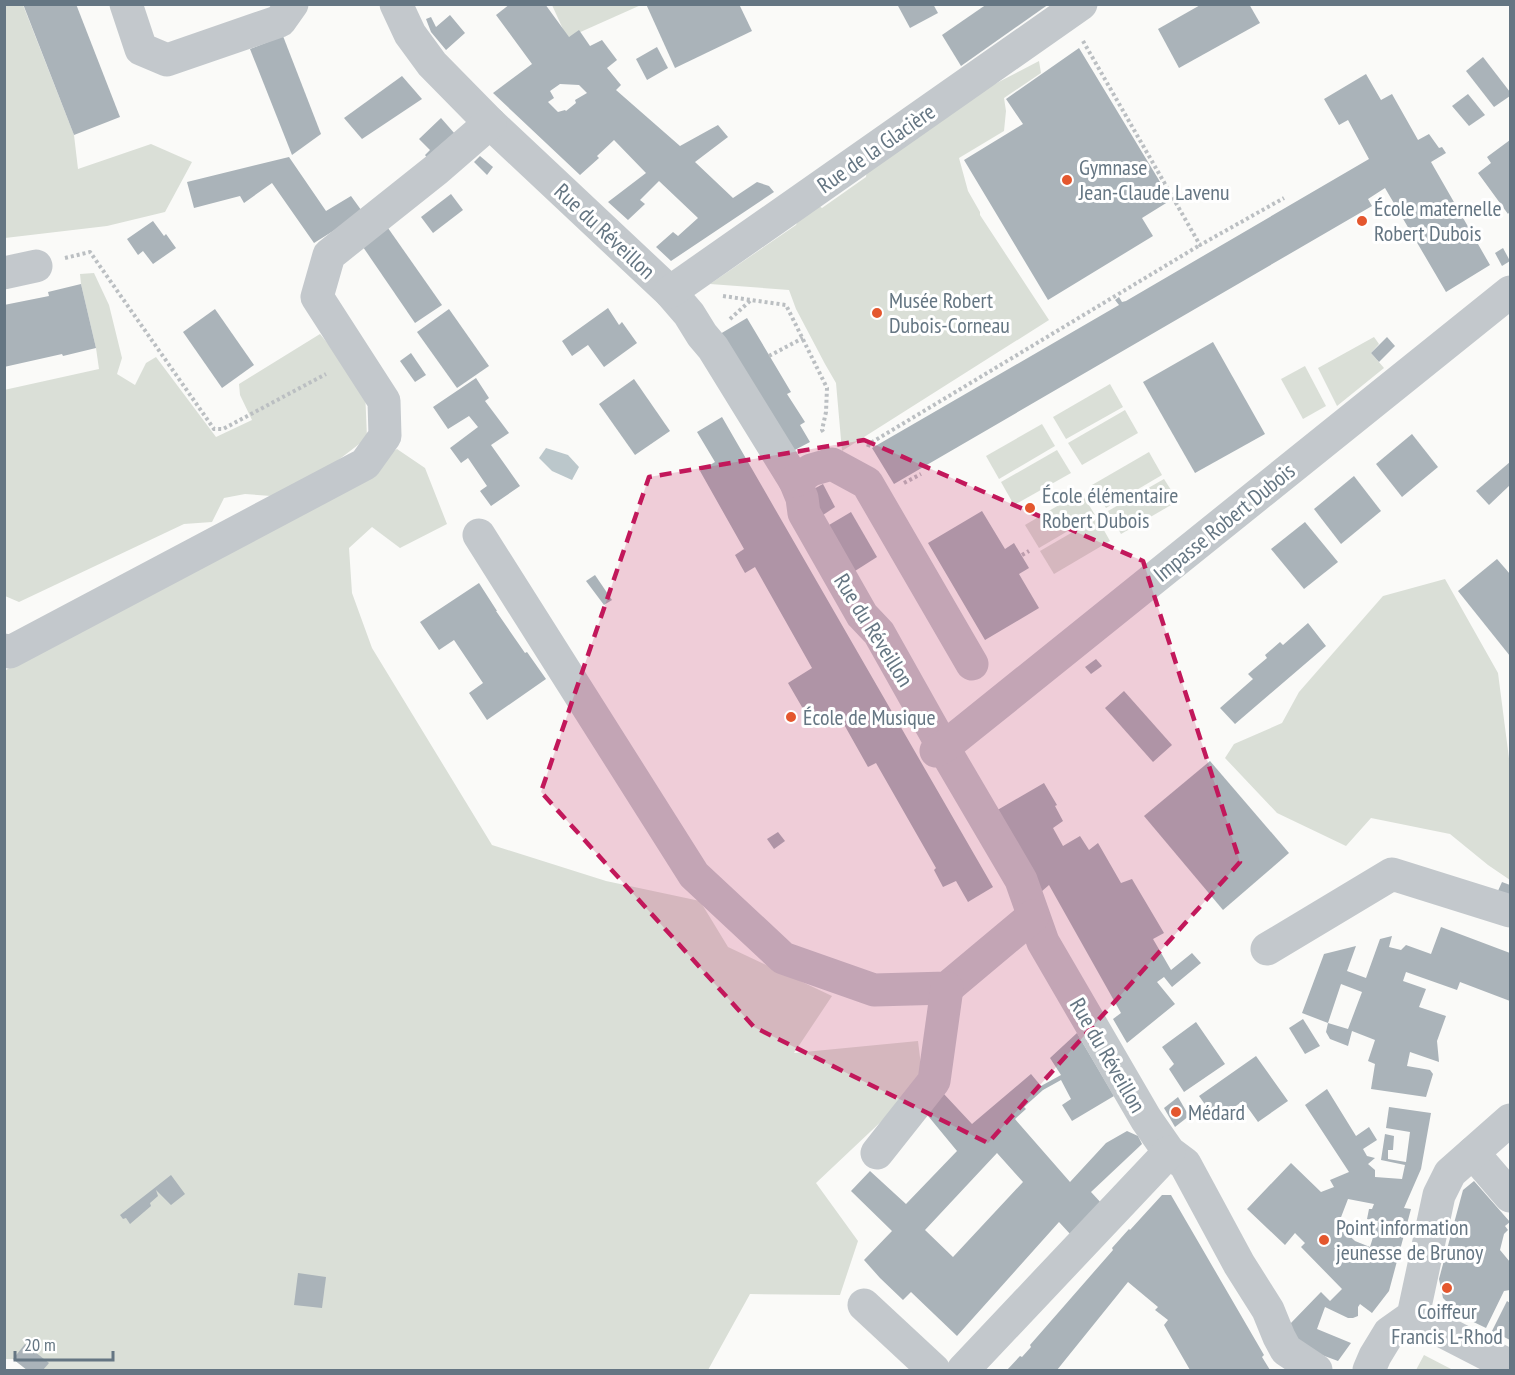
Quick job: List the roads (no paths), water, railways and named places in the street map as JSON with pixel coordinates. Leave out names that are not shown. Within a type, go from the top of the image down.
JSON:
[{"type":"street","points":[[126,4],[141,49],[167,60],[280,21],[292,4]]},
{"type":"street","name":"Rue du Réveillon","points":[[396,4],[410,34],[432,64],[490,123],[670,292],[713,348],[795,481],[802,498],[804,513],[862,615],[879,633],[939,749],[1021,880],[1042,942],[1146,1119],[1169,1152],[1185,1164],[1239,1264],[1268,1310],[1286,1350],[1316,1371]]},
{"type":"street","name":"Rue de la Glacière","points":[[670,292],[1082,4]]},
{"type":"street","points":[[4,650],[10,652],[365,464],[385,436],[384,401],[317,297],[329,255],[437,169],[490,123]]},
{"type":"street","points":[[4,273],[36,266]]},
{"type":"street","name":"Impasse Robert Dubois","points":[[939,749],[1510,292]]},
{"type":"street","points":[[795,481],[811,470],[832,464],[867,483],[972,664]]},
{"type":"street","points":[[479,535],[694,875],[783,958],[874,990],[947,988],[1033,916]]},
{"type":"street","points":[[1267,949],[1392,874],[1510,911]]},
{"type":"street","points":[[877,1153],[934,1081],[947,988]]},
{"type":"street","points":[[1369,1371],[1389,1333],[1413,1316],[1439,1195],[1450,1173],[1510,1120]]},
{"type":"street","points":[[963,1371],[1169,1152]]},
{"type":"street","points":[[1473,1153],[1510,1196]]},
{"type":"street","points":[[864,1305],[934,1371]]},
{"type":"street","points":[[1413,1316],[1510,1366]]},
{"type":"place","name":"Gymnase Jean-Claude Lavenu","points":[[1067,180]]},
{"type":"place","name":"École maternelle Robert Dubois","points":[[1362,221]]},
{"type":"place","name":"Musée Robert Dubois-Corneau","points":[[877,313]]},
{"type":"place","name":"École élémentaire Robert Dubois","points":[[1030,508]]},
{"type":"place","name":"École de Musique","points":[[791,717]]},
{"type":"place","name":"Médard","points":[[1176,1112]]},
{"type":"place","name":"Point information jeunesse de Brunoy","points":[[1324,1240]]},
{"type":"place","name":"Coiffeur Francis L-Rhod","points":[[1447,1288]]}]
